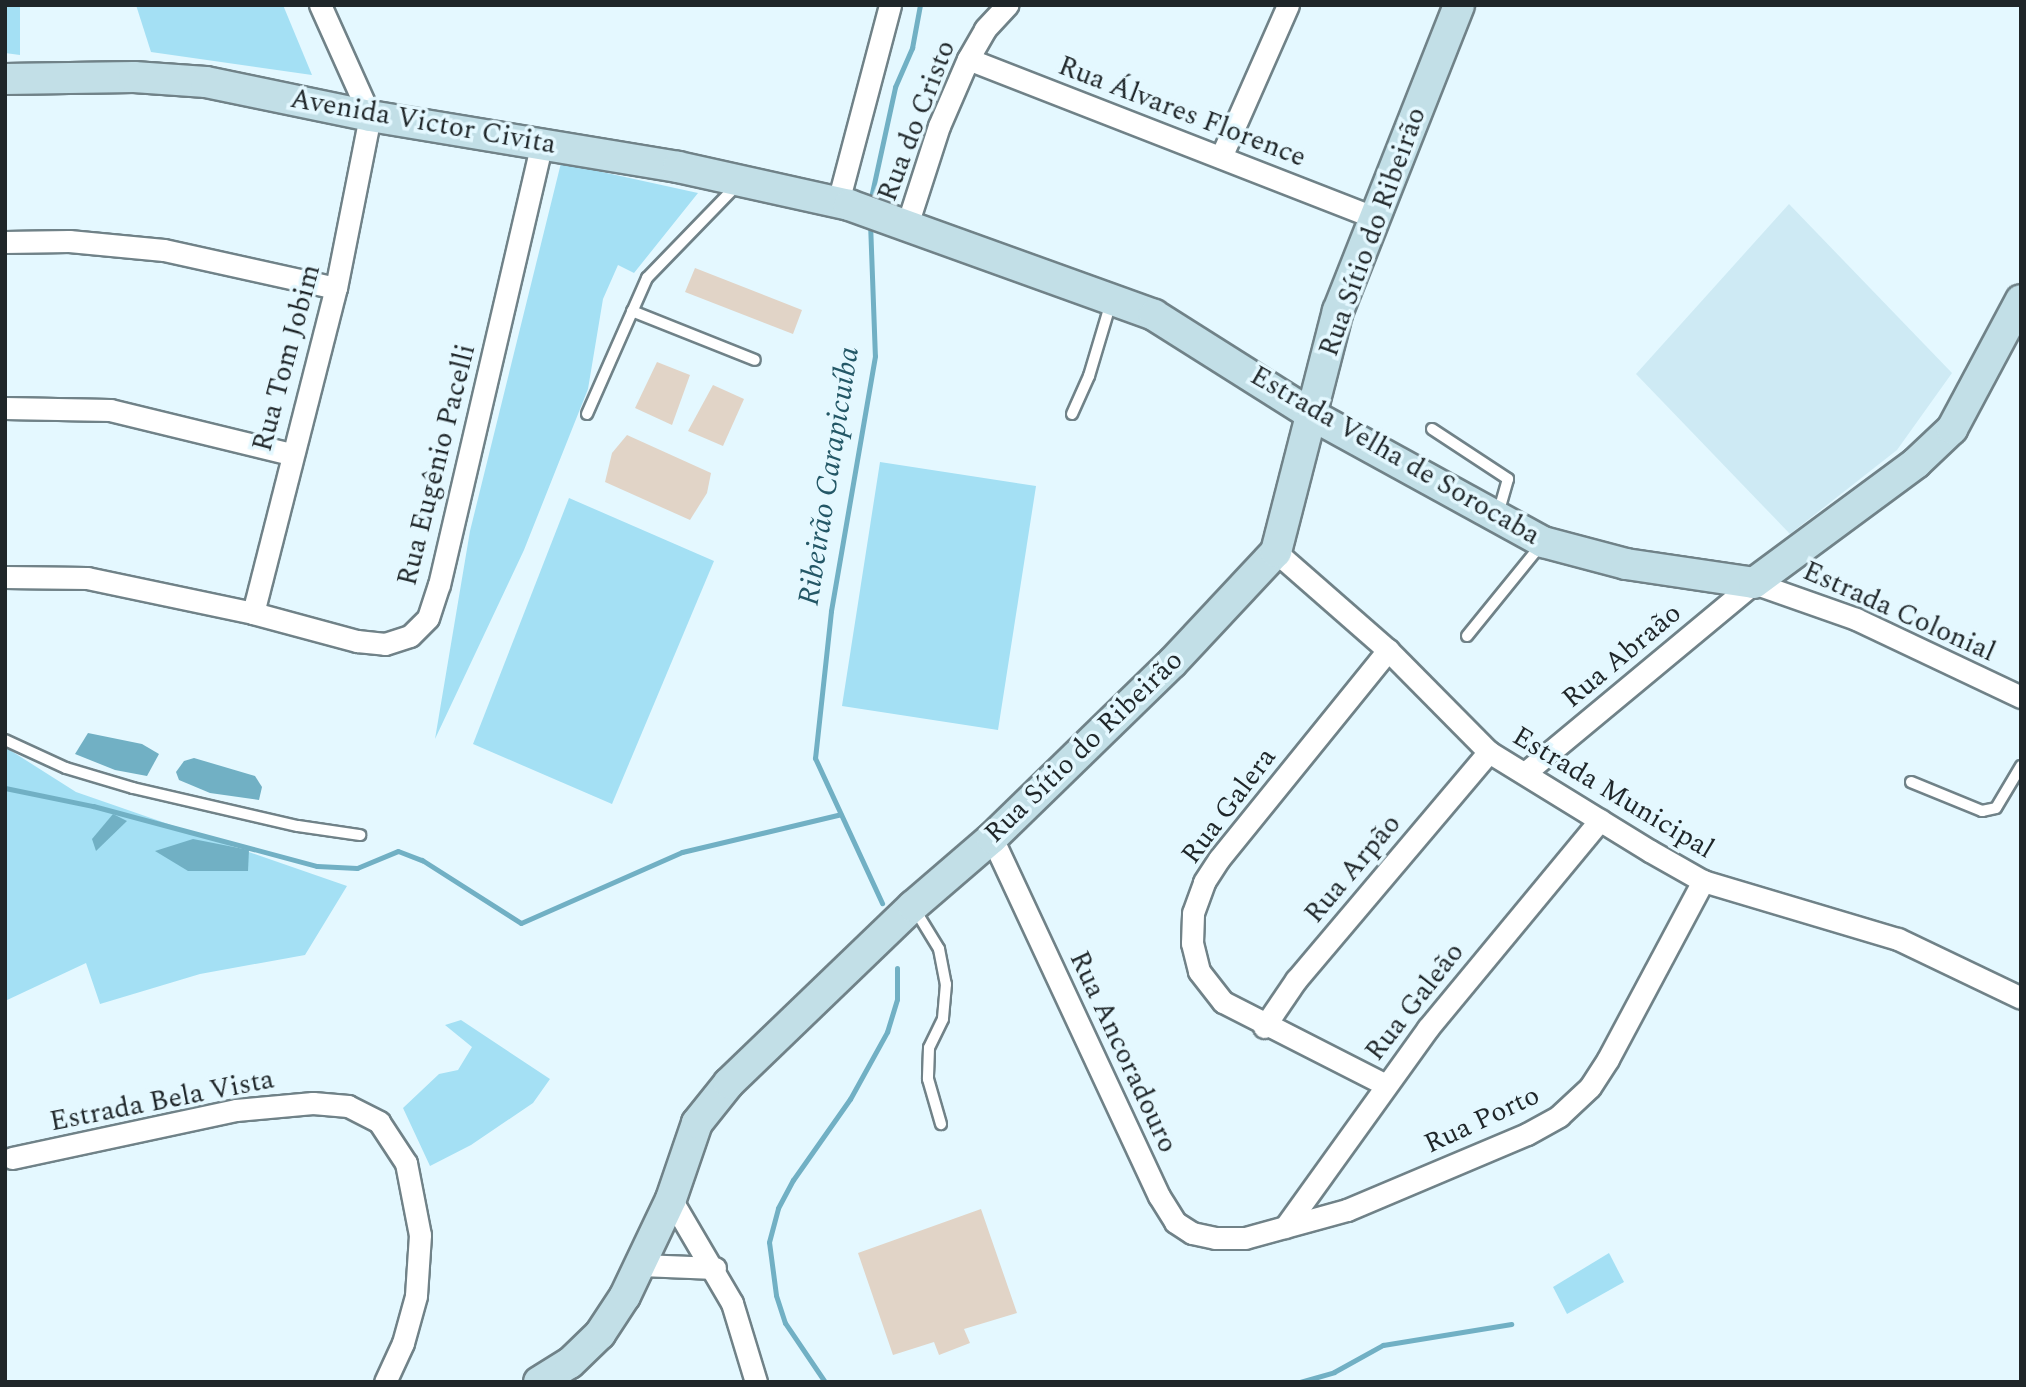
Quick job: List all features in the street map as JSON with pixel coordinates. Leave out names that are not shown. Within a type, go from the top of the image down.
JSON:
[{"type":"main road","name":"Rua Sítio do Ribeirão","points":[[539,1382],[570,1363],[600,1334],[641,1265],[671,1199],[697,1123],[729,1083],[913,906],[992,838],[1210,625],[1276,552],[1338,311],[1459,5]]},
{"type":"main road","name":"Avenida Victor Civita","points":[[5,79],[134,77],[206,82],[370,116],[542,142],[843,204]]},
{"type":"main road","name":"Estrada Velha de Sorocaba","points":[[843,204],[900,222],[1154,315],[1216,351],[1312,415],[1543,542],[1626,564],[1754,583]]},
{"type":"main road","points":[[1754,583],[1916,463],[1952,429],[2021,300]]},
{"type":"street","points":[[320,5],[370,116]]},
{"type":"street","points":[[843,204],[890,5]]},
{"type":"street","name":"Rua do Cristo","points":[[900,222],[968,59],[985,29],[1007,5]]},
{"type":"street","points":[[1221,157],[1288,5]]},
{"type":"street","name":"Rua Álvares Florence","points":[[968,59],[1375,218]]},
{"type":"street","name":"Rua Tom Jobim","points":[[253,613],[291,454],[336,288],[370,116]]},
{"type":"street","name":"Rua Eugênio Pacelli","points":[[5,577],[87,578],[253,613],[357,641],[385,644],[410,636],[428,618],[439,585],[542,142]]},
{"type":"street","points":[[5,242],[69,241],[164,250],[336,288]]},
{"type":"street","points":[[5,408],[110,410],[291,454]]},
{"type":"street","name":"Estrada Municipal","points":[[1276,552],[1388,650],[1489,752],[1526,772],[1600,820],[1703,881],[1898,939],[2021,998]]},
{"type":"street","name":"Estrada Colonial","points":[[1754,583],[1856,619],[2021,697]]},
{"type":"street","name":"Rua Abraão","points":[[1526,772],[1754,583]]},
{"type":"street","name":"Rua Galera","points":[[1386,1085],[1264,1027],[1223,1002],[1199,971],[1192,933],[1203,882],[1388,650]]},
{"type":"street","name":"Rua Arpão","points":[[1264,1027],[1296,979],[1489,752]]},
{"type":"street","name":"Rua Galeão","points":[[1285,1227],[1386,1085],[1600,820]]},
{"type":"street","name":"Rua Ancoradouro","points":[[992,838],[1170,1213],[1192,1233],[1245,1238]]},
{"type":"street","name":"Rua Porto","points":[[1245,1238],[1347,1210],[1527,1135],[1559,1116],[1590,1087],[1608,1059],[1703,881]]},
{"type":"street","name":"Estrada Bela Vista","points":[[12,1158],[236,1110],[313,1103],[348,1106],[379,1122],[406,1163],[420,1235],[416,1296],[403,1343],[386,1382]]},
{"type":"street","points":[[671,1199],[715,1268],[732,1303],[756,1382]]},
{"type":"street","points":[[641,1265],[715,1268]]},
{"type":"lane","points":[[587,414],[647,278],[741,181]]},
{"type":"lane","points":[[1072,414],[1089,376],[1112,299]]},
{"type":"lane","points":[[632,311],[755,360]]},
{"type":"lane","points":[[1432,429],[1508,479],[1497,517]]},
{"type":"lane","points":[[1466,636],[1543,542]]},
{"type":"lane","points":[[5,740],[66,768],[133,788],[298,826],[360,835]]},
{"type":"lane","points":[[1911,782],[1982,811],[1996,808],[2021,766]]},
{"type":"lane","points":[[913,906],[939,949],[946,984],[943,1019],[929,1048],[928,1069],[941,1124]]},
{"type":"shaded area","points":[[5,5],[20,5],[20,55],[5,53]]},
{"type":"shaded area","points":[[136,5],[283,5],[312,75],[151,52]]},
{"type":"shaded area","points":[[561,163],[698,193],[634,273],[618,265],[603,299],[588,389],[524,550],[435,739],[470,531]]},
{"type":"shaded area","points":[[1789,204],[1952,373],[1897,450],[1790,534],[1636,374]]},
{"type":"shaded area","points":[[880,462],[1036,486],[998,730],[842,706]]},
{"type":"shaded area","points":[[569,498],[714,561],[612,804],[473,744]]},
{"type":"shaded area","points":[[88,733],[142,744],[159,754],[147,776],[115,770],[75,754]]},
{"type":"shaded area","points":[[5,747],[76,792],[347,886],[305,955],[200,974],[100,1004],[86,963],[5,1001]]},
{"type":"shaded area","points":[[194,758],[255,776],[262,787],[259,800],[210,793],[179,780],[176,772],[184,761]]},
{"type":"shaded area","points":[[113,814],[127,821],[96,851],[92,839]]},
{"type":"shaded area","points":[[193,839],[249,850],[248,871],[188,871],[155,851]]},
{"type":"shaded area","points":[[461,1020],[550,1079],[533,1103],[471,1145],[430,1166],[403,1108],[439,1074],[458,1070],[472,1047],[445,1025]]},
{"type":"shaded area","points":[[1609,1253],[1624,1282],[1567,1314],[1553,1287]]},
{"type":"building","points":[[695,268],[802,310],[793,334],[685,292]]},
{"type":"building","points":[[657,362],[690,375],[672,425],[635,408]]},
{"type":"building","points":[[713,385],[744,399],[723,446],[688,431]]},
{"type":"building","points":[[627,435],[711,473],[707,493],[690,520],[605,482],[612,453]]},
{"type":"building","points":[[981,1209],[1017,1313],[964,1329],[970,1343],[939,1355],[934,1342],[893,1355],[858,1253]]},
{"type":"waterway","name":"Ribeirão Carapicuíba","points":[[870,202],[895,87],[912,48],[920,5]]},
{"type":"waterway","name":"Ribeirão Carapicuíba","points":[[870,222],[875,356],[831,611],[815,758],[882,903]]},
{"type":"waterway","points":[[5,788],[93,806],[317,866],[357,868],[398,851],[422,860],[521,923],[682,852],[841,814]]},
{"type":"waterway","name":"Ribeirão Carapicuíba","points":[[825,1382],[785,1323],[776,1295],[769,1242],[778,1208],[793,1180],[850,1099],[887,1032],[897,999],[897,968]]},
{"type":"waterway","points":[[1300,1382],[1334,1372],[1383,1345],[1511,1324]]}]
